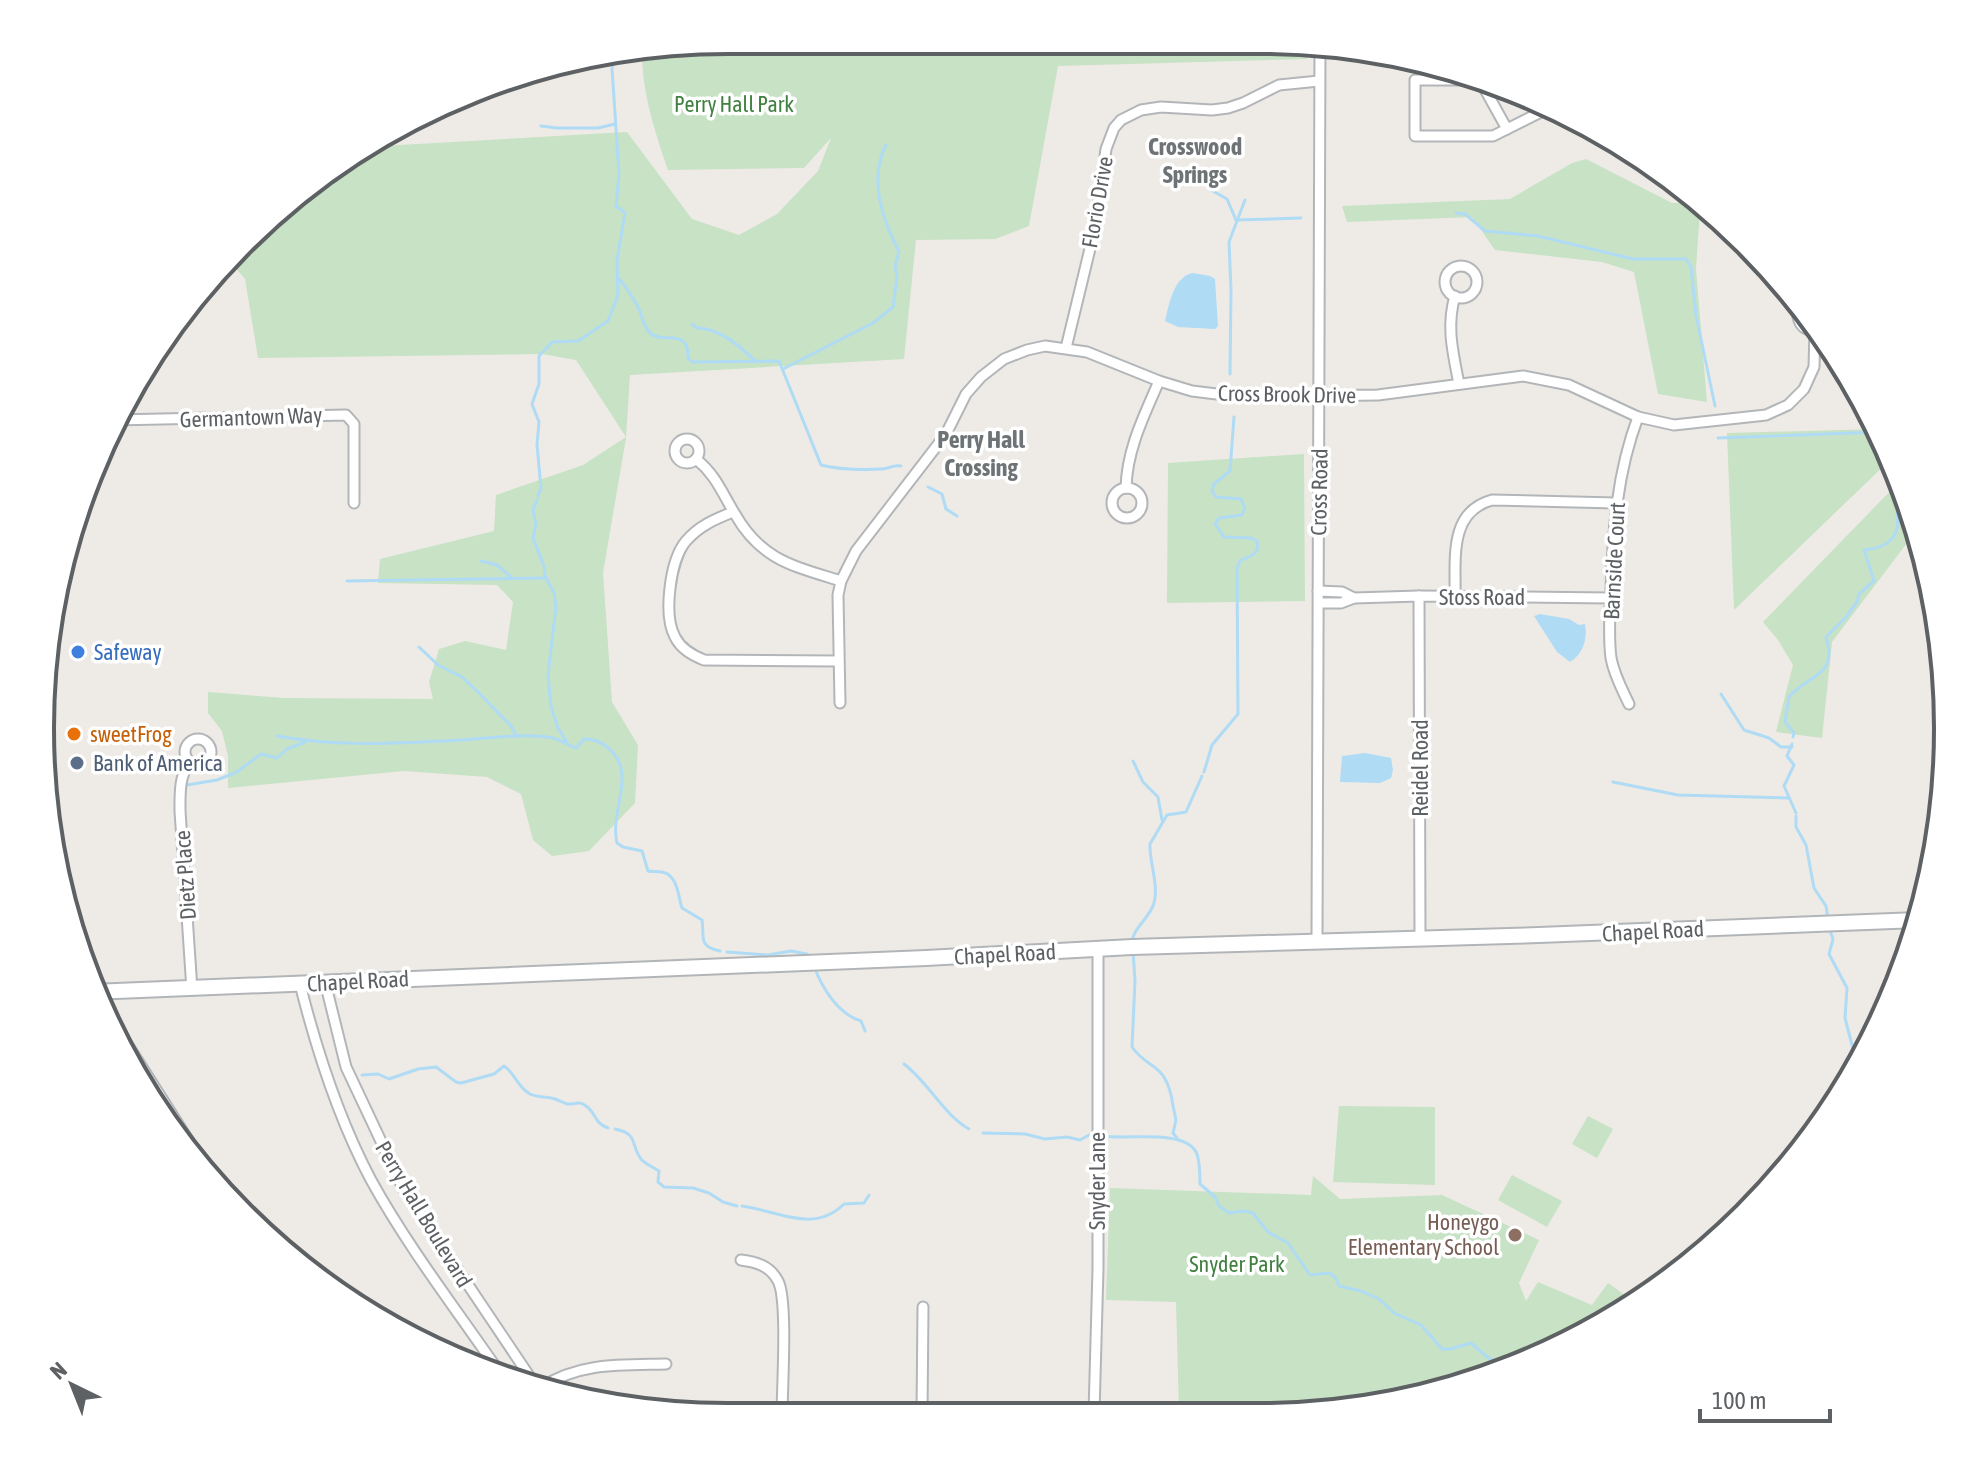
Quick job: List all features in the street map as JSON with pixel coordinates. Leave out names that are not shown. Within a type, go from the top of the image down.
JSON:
[{"type":"street","name":"Cross Road","points":[[1317,941],[1320,57]]},
{"type":"street","points":[[1444,80],[1415,80],[1415,136],[1493,136],[1537,114]]},
{"type":"street","name":"Florio Drive","points":[[1066,348],[1095,228],[1106,149],[1114,128],[1121,120],[1141,110],[1161,107],[1228,108],[1279,85],[1319,81]]},
{"type":"street","points":[[1488,94],[1507,129]]},
{"type":"street","points":[[1455,296],[1450,314],[1450,334],[1459,384]]},
{"type":"street","name":"Cross Brook Drive","points":[[840,703],[837,608],[841,581],[862,542],[946,434],[966,394],[1004,359],[1027,350],[1045,346],[1087,352],[1159,381],[1192,391],[1231,396],[1378,395],[1523,376],[1549,380],[1638,417],[1674,425],[1766,415],[1780,410],[1796,399],[1810,378],[1816,348]]},
{"type":"street","points":[[1126,488],[1126,467],[1133,443],[1159,381]]},
{"type":"street","name":"Germantown Way","points":[[129,420],[346,415],[354,424],[354,503]]},
{"type":"street","name":"Barnside Court","points":[[1629,704],[1611,659],[1612,532],[1622,467],[1638,417]]},
{"type":"street","points":[[696,459],[716,478],[749,538],[768,554],[785,563],[841,581]]},
{"type":"street","points":[[1455,596],[1459,528],[1482,503],[1492,500],[1616,503]]},
{"type":"street","points":[[733,512],[700,528],[684,543],[678,554],[670,597],[674,636],[689,653],[704,660],[838,661]]},
{"type":"street","name":"Stoss Road","points":[[1318,591],[1342,592],[1354,598]]},
{"type":"street","name":"Stoss Road","points":[[1319,603],[1341,603],[1354,598],[1419,596],[1610,598]]},
{"type":"street","name":"Reidel Road","points":[[1419,596],[1420,939]]},
{"type":"street","name":"Dietz Place","points":[[190,762],[185,768],[181,787],[180,811],[192,990]]},
{"type":"street","name":"Chapel Road","points":[[107,992],[1098,949],[1906,920]]},
{"type":"street","name":"Snyder Lane","points":[[1094,1403],[1098,1269],[1098,949]]},
{"type":"street","name":"Perry Hall Boulevard","points":[[325,982],[346,1067],[403,1188],[526,1371]]},
{"type":"street","name":"Perry Hall Boulevard","points":[[300,984],[330,1087],[371,1180],[491,1359]]},
{"type":"street","points":[[741,1260],[755,1262],[772,1272],[782,1293],[782,1403]]},
{"type":"street","points":[[922,1403],[923,1307]]},
{"type":"street","points":[[554,1380],[582,1368],[666,1364]]},
{"type":"green space","name":"Perry Hall Park","points":[[728,54],[1307,55],[1307,59],[1058,66],[1029,226],[995,239],[916,240],[904,359],[630,375],[626,438],[603,573],[612,702],[638,745],[635,803],[589,851],[552,856],[533,840],[521,794],[487,777],[404,771],[228,788],[228,756],[222,731],[208,713],[208,692],[284,698],[433,699],[429,682],[439,649],[465,641],[506,650],[513,602],[497,585],[378,583],[380,559],[494,531],[496,495],[583,465],[626,437],[576,360],[542,354],[258,358],[245,279],[236,268],[284,221],[318,193],[388,146],[627,132],[692,219],[739,235],[777,214],[818,171],[831,138],[804,168],[668,170],[654,127],[643,60]]},
{"type":"green space","points":[[1586,159],[1672,203],[1682,203],[1700,217],[1696,269],[1707,402],[1658,394],[1634,272],[1602,262],[1495,250],[1472,217],[1347,222],[1342,206],[1510,199],[1572,163]]},
{"type":"green space","points":[[1864,429],[1882,468],[1734,610],[1727,433]]},
{"type":"green space","points":[[1304,454],[1305,601],[1167,603],[1168,463]]},
{"type":"green space","points":[[1890,491],[1907,543],[1832,642],[1822,738],[1776,732],[1793,665],[1763,622]]},
{"type":"green space","points":[[1339,1106],[1435,1107],[1435,1185],[1333,1182]]},
{"type":"green space","points":[[1588,1116],[1613,1129],[1597,1158],[1572,1144]]},
{"type":"green space","points":[[1512,1175],[1562,1201],[1547,1227],[1498,1200]]},
{"type":"green space","name":"Snyder Park","points":[[1313,1176],[1340,1199],[1442,1195],[1539,1240],[1519,1283],[1526,1301],[1538,1282],[1592,1305],[1608,1283],[1625,1295],[1597,1313],[1518,1352],[1434,1380],[1391,1390],[1304,1402],[1179,1403],[1176,1302],[1106,1300],[1110,1188],[1311,1195]]},
{"type":"water","points":[[1193,273],[1215,279],[1218,326],[1215,329],[1178,327],[1165,321],[1177,285]]},
{"type":"water","points":[[1540,614],[1585,624],[1584,645],[1570,662],[1557,652],[1534,616]]},
{"type":"water","points":[[1365,753],[1391,758],[1391,778],[1380,783],[1340,782],[1342,756]]},
{"type":"waterway","points":[[538,496],[541,488],[537,445],[539,422],[532,404],[539,384],[539,356],[552,342],[578,341],[608,321],[618,295],[617,260],[625,213],[616,206],[619,174],[613,64]]},
{"type":"waterway","points":[[541,126],[598,128],[615,124]]},
{"type":"waterway","points":[[783,369],[873,323],[893,307],[897,277],[895,266],[899,252],[883,214],[878,186],[878,172],[886,145]]},
{"type":"waterway","points":[[1211,190],[1227,199],[1236,220]]},
{"type":"waterway","points":[[1230,374],[1229,242],[1245,200]]},
{"type":"waterway","points":[[1456,213],[1465,214],[1485,231],[1538,236],[1633,259],[1686,259],[1691,267],[1696,315],[1715,406]]},
{"type":"waterway","points":[[1236,220],[1301,218]]},
{"type":"waterway","points":[[620,280],[638,307],[648,331],[656,337],[680,339],[692,362],[779,361],[821,465],[859,469],[901,466]]},
{"type":"waterway","points":[[692,324],[722,335],[756,362]]},
{"type":"waterway","points":[[1204,772],[1212,745],[1238,714],[1237,568],[1240,561],[1256,552],[1258,545],[1251,538],[1224,537],[1215,524],[1219,518],[1242,515],[1245,508],[1241,499],[1216,497],[1212,491],[1214,484],[1230,471],[1234,417]]},
{"type":"waterway","points":[[1718,438],[1865,433]]},
{"type":"waterway","points":[[928,487],[942,494],[946,509],[957,516]]},
{"type":"waterway","points":[[537,500],[533,510],[536,525],[533,538],[556,606],[548,675],[551,707],[566,741]]},
{"type":"waterway","points":[[1793,737],[1794,733],[1785,722],[1789,697],[1825,667],[1829,650],[1826,637],[1846,617],[1859,594],[1874,581],[1864,550],[1879,547],[1894,536],[1898,512]]},
{"type":"waterway","points":[[481,561],[497,565],[512,578]]},
{"type":"waterway","points":[[347,581],[546,578]]},
{"type":"waterway","points":[[419,647],[438,665],[462,677],[511,726],[517,737]]},
{"type":"waterway","points":[[1721,694],[1744,730],[1769,738],[1781,747],[1792,747]]},
{"type":"waterway","points":[[277,736],[339,743],[527,736],[553,738],[576,748],[584,739],[599,742],[616,757],[621,768],[617,843],[642,851],[648,871],[662,872],[671,877],[682,908],[702,920],[705,943],[720,951]]},
{"type":"waterway","points":[[187,785],[217,780],[237,772],[261,754],[277,758],[287,749],[305,742]]},
{"type":"waterway","points":[[1792,744],[1787,756],[1794,765],[1784,786],[1796,813]]},
{"type":"waterway","points":[[1133,761],[1143,782],[1158,797],[1162,820]]},
{"type":"waterway","points":[[1132,942],[1154,903],[1150,844],[1167,815],[1186,812],[1202,776]]},
{"type":"waterway","points":[[1613,782],[1678,795],[1789,798]]},
{"type":"waterway","points":[[1796,816],[1796,827],[1806,845],[1814,888],[1826,906],[1828,919]]},
{"type":"waterway","points":[[1829,928],[1833,939],[1829,954],[1847,988],[1845,1018],[1853,1049]]},
{"type":"waterway","points":[[727,952],[768,955],[791,951],[807,954],[811,959]]},
{"type":"waterway","points":[[1133,951],[1132,1047],[1165,1078],[1172,1099]]},
{"type":"waterway","points":[[814,966],[832,999],[845,1013],[861,1021],[865,1031]]},
{"type":"waterway","points":[[904,1064],[951,1115],[969,1129]]},
{"type":"waterway","points":[[362,1075],[378,1074],[389,1079],[418,1069],[436,1067],[461,1083],[494,1074],[504,1066],[530,1094],[567,1104],[583,1104],[608,1128]]},
{"type":"waterway","points":[[1172,1101],[1176,1120],[1173,1133],[1177,1138]]},
{"type":"waterway","points":[[615,1129],[631,1137],[641,1159],[659,1171],[658,1182],[664,1187],[693,1188],[737,1206]]},
{"type":"waterway","points":[[983,1133],[1080,1140],[1089,1135]]},
{"type":"waterway","points":[[1104,1136],[1167,1138],[1190,1145],[1197,1155],[1200,1184],[1215,1197],[1219,1206],[1229,1213],[1253,1213],[1268,1232],[1288,1243],[1310,1275],[1329,1273],[1339,1286],[1379,1299],[1394,1313],[1421,1325],[1442,1349],[1471,1343],[1494,1361]]},
{"type":"waterway","points":[[742,1206],[795,1218],[820,1218],[844,1204],[864,1203],[869,1195]]},
{"type":"place","name":"Safeway","points":[[78,652]]},
{"type":"place","name":"sweetFrog","points":[[74,734]]},
{"type":"place","name":"Bank of America","points":[[77,763]]},
{"type":"place","name":"Honeygo Elementary School","points":[[1515,1235]]},
{"type":"district","name":"Crosswood Springs","points":[[1195,160]]},
{"type":"district","name":"Perry Hall Crossing","points":[[981,453]]}]
